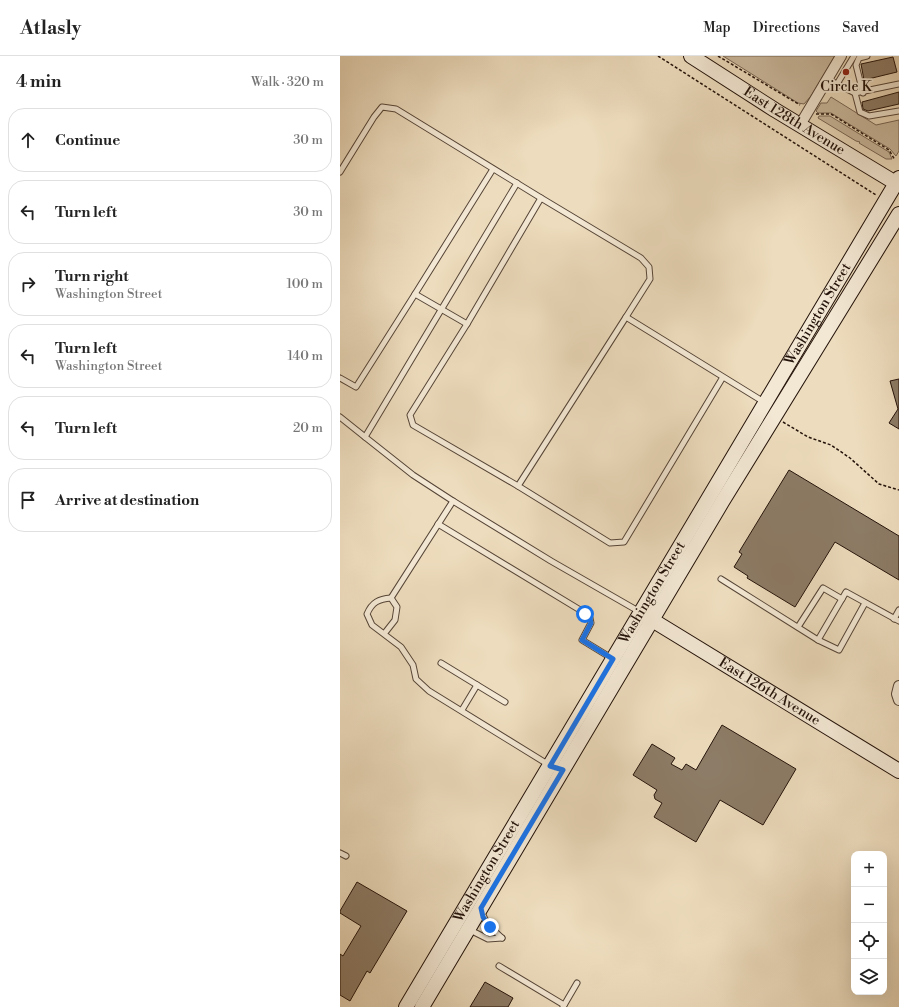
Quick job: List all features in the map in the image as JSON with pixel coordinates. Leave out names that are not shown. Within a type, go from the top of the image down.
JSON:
[{"type":"main road","name":"East 128th Avenue","points":[[691,56],[800,125],[898,182]]},
{"type":"main road","name":"Washington Street","points":[[422,1007],[462,926],[481,908],[613,659],[640,612],[898,182]]},
{"type":"main road","name":"Washington Street","points":[[406,1007],[462,926],[556,768],[652,619],[784,399],[835,321],[899,214]]},
{"type":"main road","name":"East 126th Avenue","points":[[640,612],[899,771]]},
{"type":"street","points":[[800,125],[841,56]]},
{"type":"street","points":[[899,686],[899,700]]},
{"type":"lane","points":[[837,84],[854,56]]},
{"type":"lane","points":[[863,93],[856,65],[859,58],[867,56]]},
{"type":"lane","points":[[827,79],[855,93],[863,93],[899,84]]},
{"type":"lane","points":[[855,93],[860,112],[869,116],[899,110]]},
{"type":"lane","points":[[340,172],[374,116],[382,107],[396,110],[641,258],[649,267],[650,278],[518,486]]},
{"type":"lane","points":[[340,378],[356,387],[416,294],[493,169]]},
{"type":"lane","points":[[365,437],[516,183]]},
{"type":"lane","points":[[541,198],[467,324],[410,414],[413,425],[518,486],[610,543],[624,542],[723,377]]},
{"type":"lane","points":[[416,294],[467,324]]},
{"type":"lane","points":[[626,317],[765,403]]},
{"type":"lane","points":[[340,417],[413,475],[551,561],[640,612]]},
{"type":"lane","points":[[391,598],[453,500]]},
{"type":"lane","points":[[438,524],[585,614],[590,618],[591,623],[582,640],[613,659]]},
{"type":"lane","points":[[721,579],[818,640],[839,650],[865,603]]},
{"type":"lane","points":[[798,627],[824,588],[842,599]]},
{"type":"lane","points":[[818,640],[846,592],[896,620],[899,610]]},
{"type":"lane","points":[[384,634],[394,620],[398,606],[391,598],[380,598],[370,606],[367,614],[372,625],[401,647],[413,665],[416,679],[429,691],[556,768]]},
{"type":"lane","points":[[441,663],[505,702]]},
{"type":"lane","points":[[462,710],[477,685]]},
{"type":"lane","points":[[340,853],[346,856]]},
{"type":"lane","points":[[462,926],[488,939],[502,938],[488,925],[481,908]]},
{"type":"lane","points":[[499,966],[564,1006],[578,983]]},
{"type":"path","points":[[658,56],[876,195]]},
{"type":"path","points":[[718,56],[800,105]]},
{"type":"path","points":[[816,114],[831,114],[889,150],[895,160]]},
{"type":"path","points":[[781,421],[808,437],[831,445],[845,454],[879,484],[899,490]]},
{"type":"shaded area","points":[[723,56],[835,56],[811,96],[804,104],[798,103]]},
{"type":"shaded area","points":[[831,97],[876,125],[899,120],[899,151],[896,156],[890,149],[831,113],[818,113],[816,111],[821,103],[827,103]]},
{"type":"shaded area","points":[[819,116],[830,116],[889,152],[892,159],[886,159],[818,118]]},
{"type":"building","name":"Circle K","points":[[893,57],[897,72],[864,80],[861,64]]},
{"type":"building","name":"Circle K","points":[[899,92],[899,104],[868,111],[863,109],[862,102]]},
{"type":"building","points":[[899,379],[899,429],[889,423],[898,409],[890,381]]},
{"type":"building","points":[[789,470],[899,536],[899,580],[835,542],[795,607],[747,578],[748,576],[734,567],[742,554],[739,552]]},
{"type":"building","points":[[722,725],[796,769],[763,825],[720,800],[696,842],[654,817],[662,803],[655,799],[654,795],[657,790],[633,775],[652,744],[675,758],[671,764],[682,770],[686,764],[696,770]]},
{"type":"building","points":[[357,882],[407,911],[370,973],[367,971],[350,1001],[340,995],[340,954],[343,956],[361,926],[340,913],[340,911]]},
{"type":"building","points":[[485,982],[513,998],[508,1007],[470,1007]]},
{"type":"place","name":"Circle K","points":[[846,72]]},
{"type":"route","points":[[490,927],[483,917],[481,908],[563,770],[550,766],[613,659],[582,640],[591,623],[590,618],[585,614]]}]
